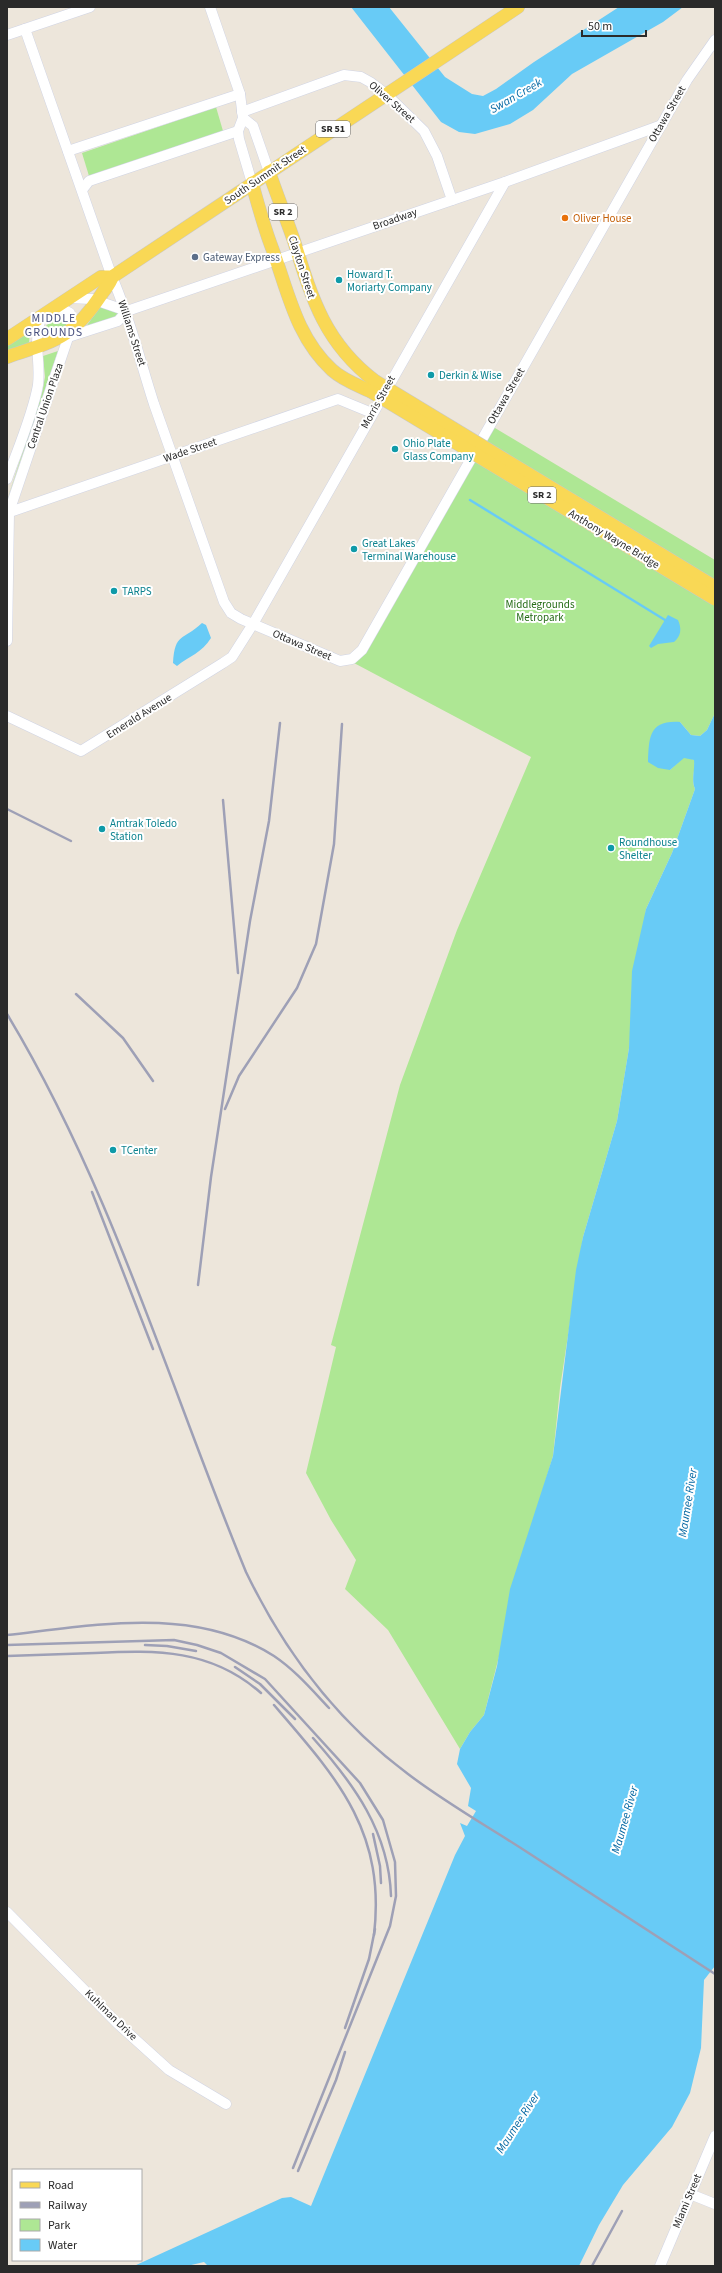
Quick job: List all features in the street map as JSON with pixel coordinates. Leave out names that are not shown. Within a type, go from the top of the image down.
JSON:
[{"type":"main road","name":"South Summit Street","points":[[69,298],[101,277],[112,277],[518,7]]},
{"type":"main road","name":"Clayton Street","points":[[269,172],[311,297],[330,334],[372,386]]},
{"type":"main road","name":"Clayton Street","points":[[252,183],[275,260],[295,318],[314,350],[342,378],[372,386]]},
{"type":"main road","name":"South Summit Street","points":[[40,346],[70,334],[110,285],[112,277]]},
{"type":"main road","points":[[7,339],[69,298]]},
{"type":"main road","points":[[7,357],[40,346]]},
{"type":"main road","name":"Anthony Wayne Bridge","points":[[372,386],[715,587]]},
{"type":"main road","name":"Anthony Wayne Bridge","points":[[372,386],[715,599]]},
{"type":"street","points":[[7,36],[90,7]]},
{"type":"street","points":[[82,190],[89,182],[238,131],[242,115],[240,94],[210,7]]},
{"type":"street","name":"Williams Street","points":[[25,29],[112,277],[127,312],[130,330],[172,456],[224,602],[231,613],[253,624]]},
{"type":"street","name":"Ottawa Street","points":[[253,624],[340,661],[352,659],[362,650],[687,80],[715,40]]},
{"type":"street","name":"Oliver Street","points":[[242,115],[344,76],[361,77],[386,94],[417,124],[429,139],[452,200]]},
{"type":"street","points":[[68,152],[240,94]]},
{"type":"street","name":"Clayton Street","points":[[242,115],[253,126],[269,172]]},
{"type":"street","name":"Broadway","points":[[70,334],[118,321],[127,312],[505,182],[662,125]]},
{"type":"street","name":"Clayton Street","points":[[238,131],[252,183]]},
{"type":"street","name":"Morris Street","points":[[253,624],[505,182]]},
{"type":"street","points":[[69,298],[80,297],[97,301],[127,312]]},
{"type":"street","name":"Central Union Plaza","points":[[7,641],[8,512],[70,334],[72,321],[70,313],[57,306]]},
{"type":"street","name":"Central Union Plaza","points":[[7,479],[37,387],[40,346],[38,326],[42,316]]},
{"type":"street","name":"Wade Street","points":[[8,512],[338,399],[372,413]]},
{"type":"street","name":"Emerald Avenue","points":[[7,716],[81,751],[232,657],[253,624]]},
{"type":"street","name":"Kuhlman Drive","points":[[7,1912],[117,2022],[169,2070],[226,2104]]},
{"type":"street","name":"Miami Street","points":[[660,2266],[715,2136]]},
{"type":"street","points":[[690,2194],[715,2204]]},
{"type":"green space","points":[[216,107],[223,131],[89,176],[82,153]]},
{"type":"green space","points":[[100,307],[121,313],[122,315],[85,328]]},
{"type":"green space","points":[[58,314],[66,318],[67,326],[47,336],[43,329]]},
{"type":"green space","points":[[30,331],[29,343],[7,351],[7,345]]},
{"type":"green space","points":[[58,351],[7,500],[42,393],[45,377],[43,356]]},
{"type":"green space","name":"Middlegrounds Metropark","points":[[490,425],[715,560],[715,713],[707,730],[700,736],[691,735],[680,722],[670,770],[684,757],[695,760],[693,779],[695,789],[672,853],[646,909],[629,1048],[617,1121],[583,1237],[560,1388],[553,1456],[536,1512],[484,1715],[470,1732],[460,1749],[388,1630],[345,1589],[356,1560],[331,1520],[306,1473],[336,1347],[331,1345],[400,1085],[457,930],[531,757],[354,663]]},
{"type":"water","name":"Swan Creek","points":[[351,7],[389,7],[445,77],[472,94],[483,96],[496,89],[534,62],[619,7],[683,7],[663,22],[572,74],[533,110],[510,124],[475,134],[459,132],[441,122]]},
{"type":"water","points":[[668,615],[678,620],[680,629],[678,637],[674,642],[658,644],[651,648],[649,646]]},
{"type":"water","points":[[202,623],[206,625],[211,638],[204,647],[177,666],[173,663],[174,653],[178,641]]},
{"type":"water","name":"Maumee River","points":[[715,713],[715,1966],[704,1980],[701,2048],[690,2093],[672,2127],[623,2185],[599,2225],[579,2266],[208,2266],[204,2262],[187,2266],[134,2266],[282,2198],[291,2197],[311,2206],[455,1855],[465,1836],[460,1823],[467,1826],[476,1811],[468,1806],[471,1788],[457,1764],[460,1749],[470,1732],[484,1715],[497,1666],[510,1589],[553,1456],[576,1270],[583,1237],[617,1121],[629,1048],[632,971],[646,909],[672,853],[695,789],[693,782],[694,760],[684,758],[670,770],[658,768],[648,762],[650,738],[657,727],[670,722],[680,722],[691,735],[700,736],[707,730]]},
{"type":"waterway","points":[[470,500],[665,620]]},
{"type":"railway","points":[[198,1285],[211,1177],[250,921],[269,821],[280,723]]},
{"type":"railway","points":[[225,1109],[239,1076],[297,988],[316,944],[334,844],[342,724]]},
{"type":"railway","points":[[223,800],[238,973]]},
{"type":"railway","points":[[7,809],[71,841]]},
{"type":"railway","points":[[76,994],[123,1038],[153,1081]]},
{"type":"railway","points":[[7,1014],[44,1080],[78,1148],[108,1218],[137,1288],[246,1572],[278,1630],[315,1683],[358,1732],[382,1754],[422,1785],[715,1974]]},
{"type":"railway","points":[[92,1192],[153,1349]]},
{"type":"railway","points":[[7,1635],[109,1624],[144,1623],[178,1624],[211,1630],[243,1640],[274,1656],[310,1687],[329,1708]]},
{"type":"railway","points":[[7,1645],[174,1640],[197,1645],[221,1653],[265,1679],[360,1783],[383,1820],[395,1862],[396,1896],[390,1926],[293,2168]]},
{"type":"railway","points":[[145,1645],[167,1646],[196,1651]]},
{"type":"railway","points":[[7,1656],[118,1652],[182,1655],[203,1660],[223,1668],[242,1679],[261,1693]]},
{"type":"railway","points":[[235,1667],[260,1684],[295,1719]]},
{"type":"railway","points":[[274,1705],[318,1757],[352,1808],[364,1836],[372,1865],[376,1898],[374,1935]]},
{"type":"railway","points":[[313,1738],[342,1773],[367,1810],[384,1851],[389,1873],[391,1896]]},
{"type":"railway","points":[[373,1834],[380,1866],[381,1883]]},
{"type":"railway","points":[[345,2028],[369,1959],[375,1929]]},
{"type":"railway","points":[[298,2171],[336,2080],[345,2052]]},
{"type":"railway","points":[[592,2266],[622,2211]]},
{"type":"place","name":"Oliver House","points":[[565,218]]},
{"type":"place","name":"Gateway Express","points":[[195,257]]},
{"type":"place","name":"Howard T. Moriarty Company","points":[[339,280]]},
{"type":"place","name":"Derkin & Wise","points":[[431,375]]},
{"type":"place","name":"Ohio Plate Glass Company","points":[[395,449]]},
{"type":"place","name":"Great Lakes Terminal Warehouse","points":[[354,549]]},
{"type":"place","name":"TARPS","points":[[114,591]]},
{"type":"place","name":"Amtrak Toledo Station","points":[[102,829]]},
{"type":"place","name":"Roundhouse Shelter","points":[[611,848]]},
{"type":"place","name":"TCenter","points":[[113,1150]]},
{"type":"district","name":"MIDDLE GROUNDS","points":[[54,325]]}]
